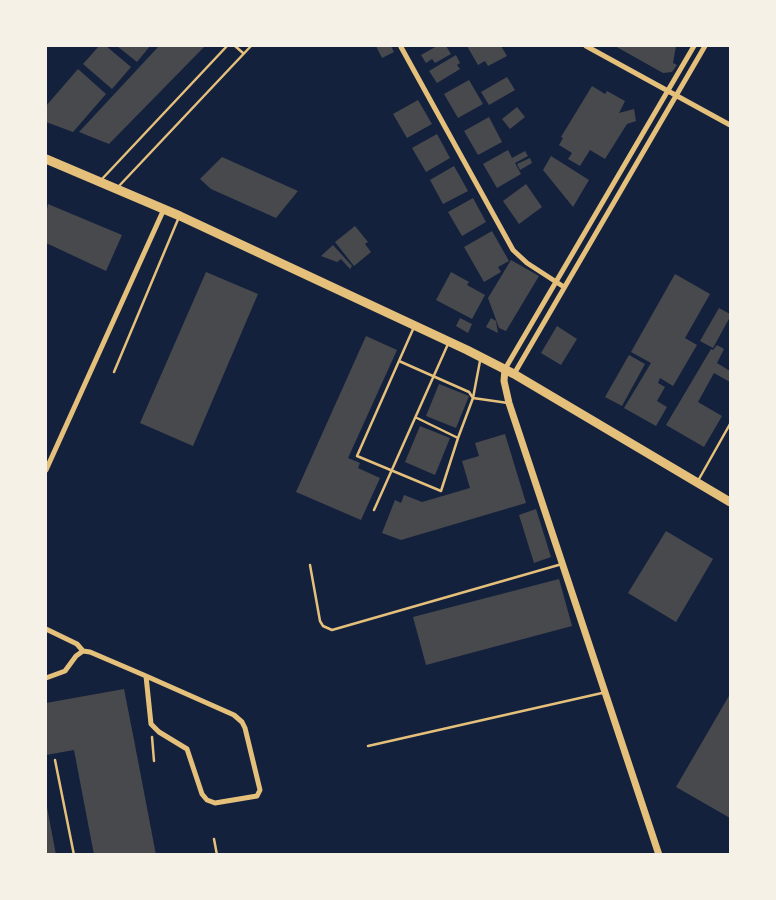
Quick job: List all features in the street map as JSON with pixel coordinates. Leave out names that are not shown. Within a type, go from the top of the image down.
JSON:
[{"type":"main road","points":[[46,159],[180,216],[481,357],[730,502]]},
{"type":"street","points":[[586,46],[677,93],[730,125]]},
{"type":"street","points":[[659,855],[505,390],[510,372],[556,282],[694,46]]},
{"type":"street","points":[[510,372],[564,287],[705,46]]},
{"type":"street","points":[[401,47],[513,250],[527,263],[564,287]]},
{"type":"street","points":[[46,470],[164,209]]},
{"type":"street","points":[[46,629],[77,644],[83,652]]},
{"type":"street","points":[[46,678],[65,671],[76,656],[83,652],[98,655],[146,676],[234,715],[242,722],[260,790],[257,796],[215,803],[207,800],[202,794],[187,749],[151,724],[146,676]]},
{"type":"lane","points":[[100,182],[227,46]]},
{"type":"lane","points":[[236,46],[244,53]]},
{"type":"lane","points":[[116,189],[250,46]]},
{"type":"lane","points":[[114,372],[180,216]]},
{"type":"lane","points":[[415,324],[357,456],[441,491],[473,398],[481,357]]},
{"type":"lane","points":[[374,510],[449,341]]},
{"type":"lane","points":[[399,360],[469,392],[473,398],[509,403]]},
{"type":"lane","points":[[416,417],[458,438]]},
{"type":"lane","points":[[697,482],[730,424]]},
{"type":"lane","points":[[310,565],[320,621],[323,626],[332,630],[562,564]]},
{"type":"lane","points":[[368,746],[605,692]]},
{"type":"lane","points":[[55,760],[74,855]]},
{"type":"lane","points":[[214,839],[217,855]]},
{"type":"path","points":[[151,724],[154,761]]},
{"type":"building","points":[[99,46],[106,46],[131,67],[112,89],[83,64]]},
{"type":"building","points":[[117,46],[150,46],[137,62]]},
{"type":"building","points":[[159,46],[205,46],[109,144],[79,132]]},
{"type":"building","points":[[376,46],[391,46],[394,52],[382,58]]},
{"type":"building","points":[[437,46],[446,46],[451,54],[435,63],[432,59],[426,63],[421,55]]},
{"type":"building","points":[[467,46],[501,46],[507,56],[488,66],[485,61],[478,65]]},
{"type":"building","points":[[615,46],[676,46],[673,63],[677,65],[672,72],[663,73]]},
{"type":"building","points":[[456,55],[460,69],[437,83],[429,71]]},
{"type":"building","points":[[78,69],[106,94],[73,132],[46,122],[46,106]]},
{"type":"building","points":[[507,77],[515,90],[489,105],[481,92]]},
{"type":"building","points":[[469,80],[483,104],[458,118],[444,94]]},
{"type":"building","points":[[592,86],[625,101],[619,113],[634,109],[636,121],[627,124],[605,159],[590,150],[580,166],[568,159],[572,153],[559,145],[563,138],[561,137]]},
{"type":"building","points":[[418,100],[432,124],[407,138],[393,114]]},
{"type":"building","points":[[517,107],[525,117],[510,129],[502,119]]},
{"type":"building","points":[[489,117],[502,142],[478,155],[464,131]]},
{"type":"building","points":[[437,134],[450,158],[426,172],[412,148]]},
{"type":"building","points":[[508,150],[512,158],[525,151],[528,156],[515,163],[521,174],[497,188],[483,164]]},
{"type":"building","points":[[551,156],[589,180],[573,207],[543,170]]},
{"type":"building","points":[[222,157],[298,191],[276,218],[211,189],[200,179]]},
{"type":"building","points":[[530,158],[532,163],[520,170],[517,164]]},
{"type":"building","points":[[454,166],[468,191],[443,204],[430,180]]},
{"type":"building","points":[[526,184],[542,207],[519,224],[503,201]]},
{"type":"building","points":[[473,198],[486,222],[462,236],[448,212]]},
{"type":"building","points":[[48,204],[122,235],[106,271],[46,243]]},
{"type":"building","points":[[355,226],[368,242],[365,244],[371,252],[354,266],[335,242]]},
{"type":"building","points":[[492,231],[509,261],[498,267],[501,272],[484,282],[464,247]]},
{"type":"building","points":[[333,245],[352,266],[350,269],[341,259],[337,262],[321,256]]},
{"type":"building","points":[[511,260],[539,276],[506,331],[499,328],[488,298]]},
{"type":"building","points":[[206,272],[258,294],[193,446],[140,423]]},
{"type":"building","points":[[451,272],[485,295],[472,319],[436,300]]},
{"type":"building","points":[[675,274],[710,294],[685,338],[697,345],[673,386],[660,378],[658,383],[665,387],[657,401],[667,407],[656,426],[624,408],[651,363],[631,352]]},
{"type":"building","points":[[719,308],[730,314],[730,317],[713,348],[700,341]]},
{"type":"building","points":[[460,318],[472,324],[468,333],[456,326]]},
{"type":"building","points":[[491,318],[496,321],[498,333],[486,327]]},
{"type":"building","points":[[557,326],[577,339],[561,365],[541,353]]},
{"type":"building","points":[[366,336],[397,350],[348,458],[360,463],[358,468],[380,478],[361,520],[296,492]]},
{"type":"building","points":[[717,345],[724,349],[717,363],[730,371],[730,382],[714,373],[698,402],[722,416],[704,447],[666,425],[711,349]]},
{"type":"building","points":[[629,355],[645,364],[622,406],[605,397]]},
{"type":"building","points":[[439,384],[469,396],[456,428],[426,416]]},
{"type":"building","points":[[420,426],[450,438],[435,475],[405,462]]},
{"type":"building","points":[[505,434],[526,503],[401,540],[382,533],[395,500],[401,503],[404,495],[422,502],[470,488],[462,461],[479,456],[475,443]]},
{"type":"building","points":[[536,509],[551,557],[534,563],[519,515]]},
{"type":"building","points":[[666,531],[713,559],[676,622],[628,593]]},
{"type":"building","points":[[559,579],[572,626],[426,665],[413,617]]},
{"type":"building","points":[[124,689],[156,855],[94,855],[74,750],[46,755],[46,703]]},
{"type":"building","points":[[730,694],[730,818],[676,787]]},
{"type":"building","points":[[47,807],[56,855],[46,855]]}]
